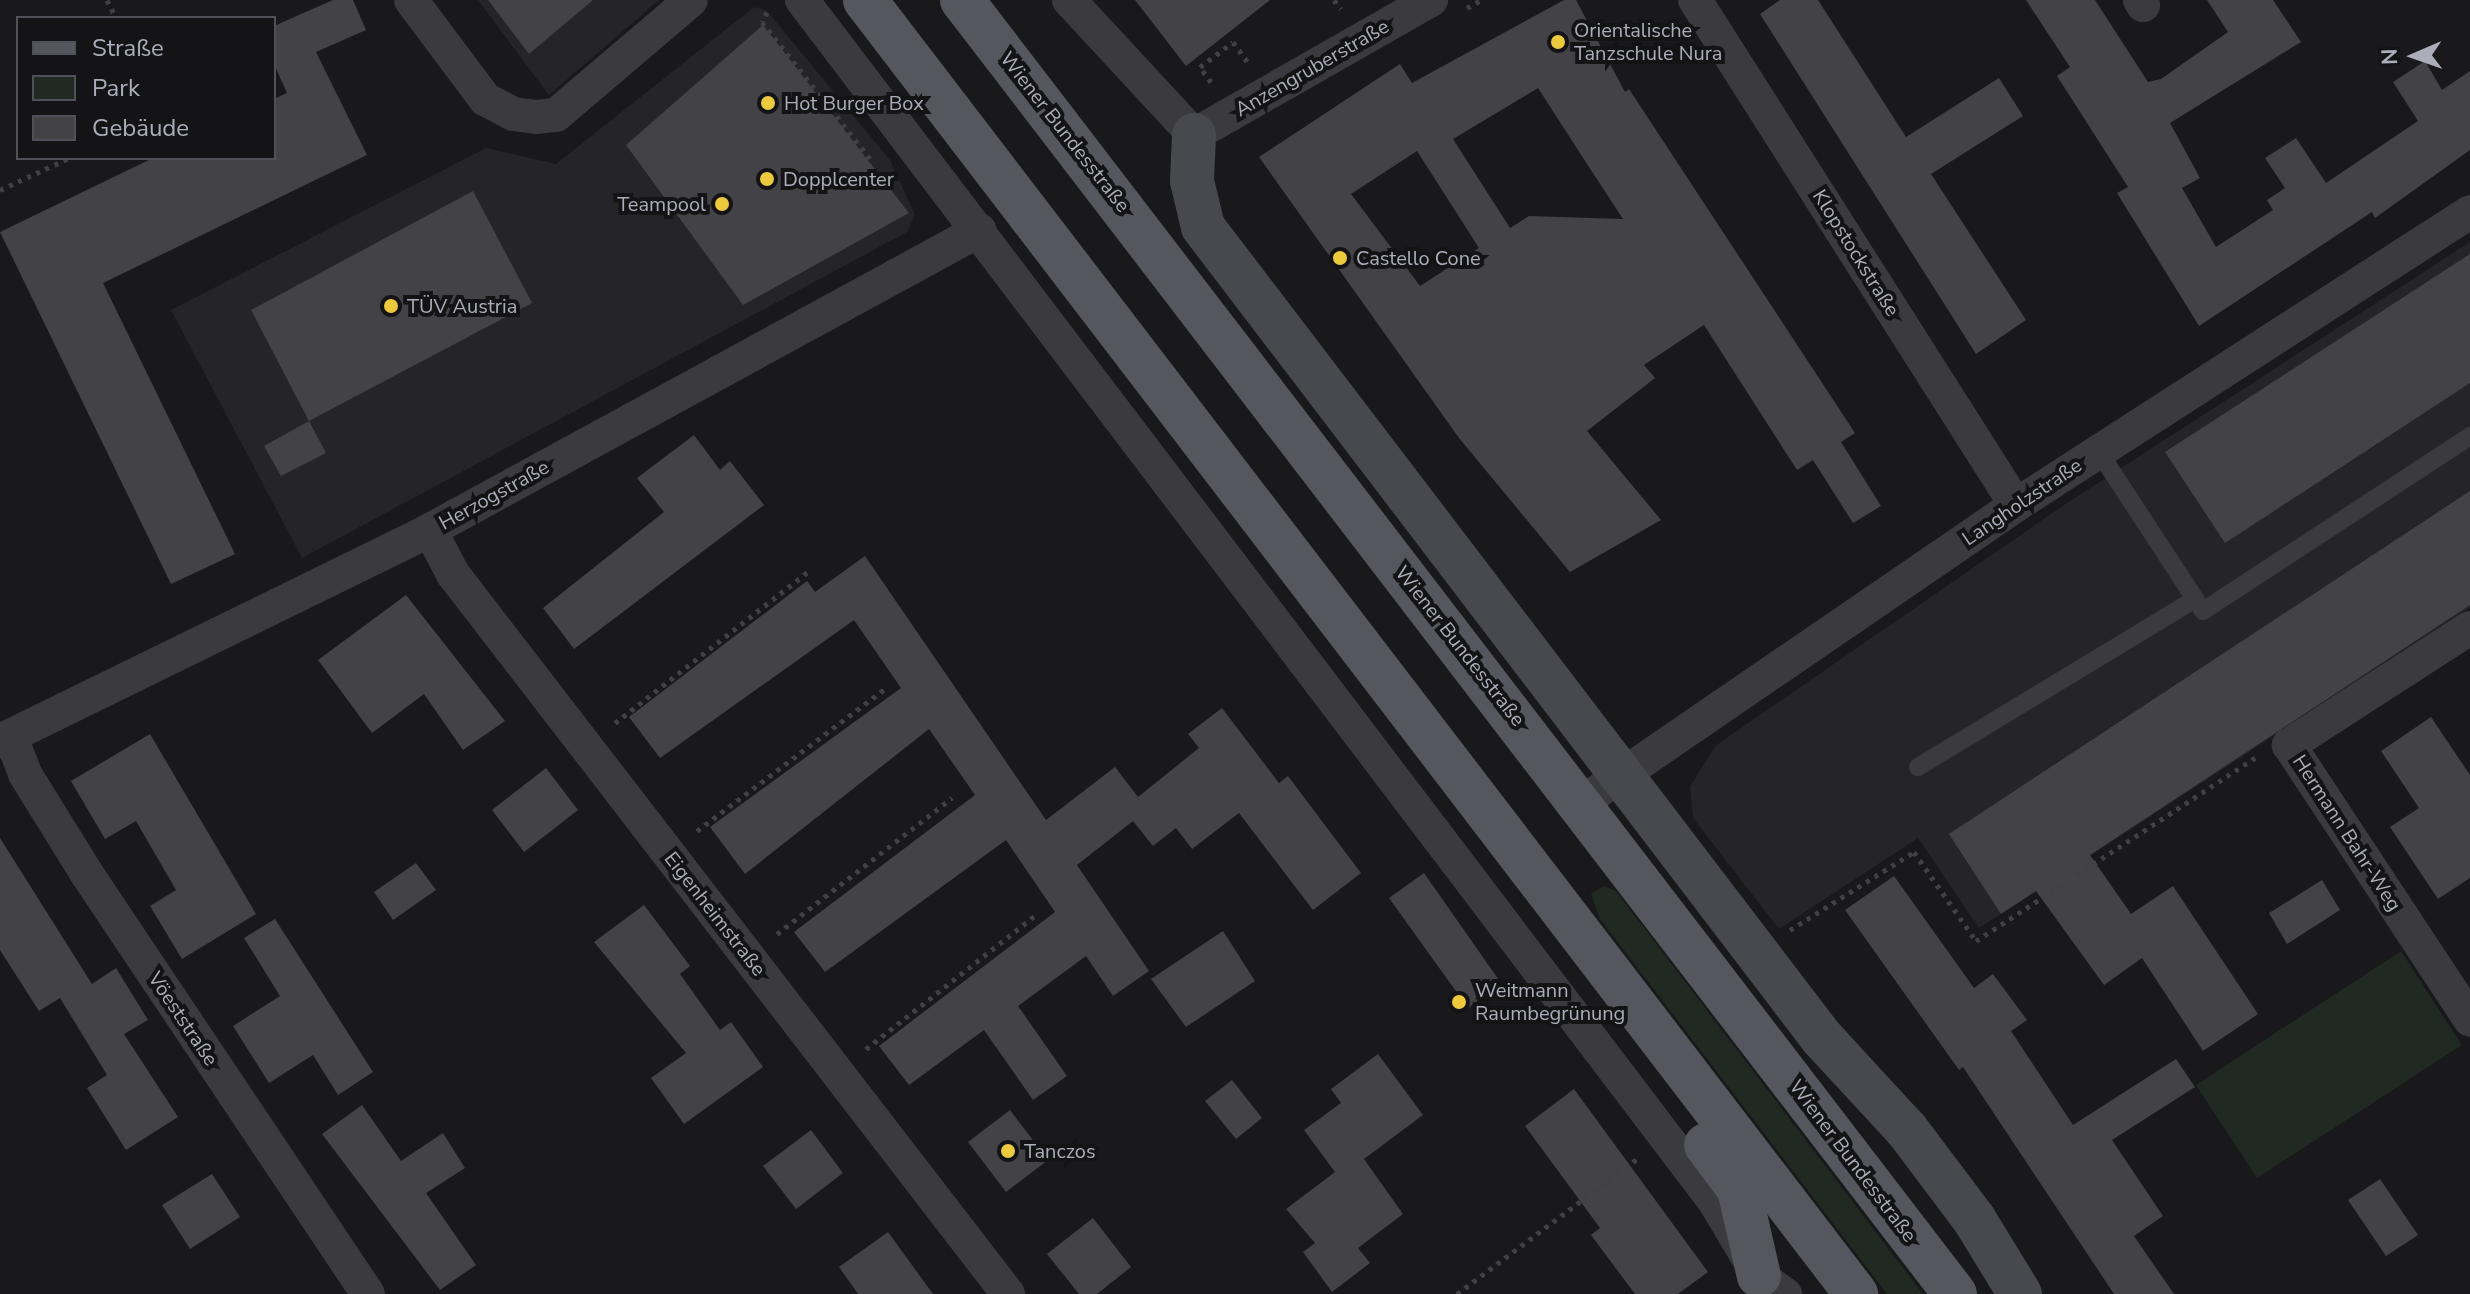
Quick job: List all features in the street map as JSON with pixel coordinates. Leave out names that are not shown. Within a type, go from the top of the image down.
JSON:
[{"type":"main road","points":[[865,0],[1426,728],[1856,1294]]},
{"type":"main road","name":"Wiener Bundesstraße","points":[[962,0],[1955,1294]]},
{"type":"main road","points":[[1426,728],[1512,881],[1739,1189],[1769,1288]]},
{"type":"street","points":[[411,0],[485,99],[513,114],[536,117],[556,115],[691,0]]},
{"type":"street","points":[[802,0],[980,230],[1715,1202],[1769,1288]]},
{"type":"street","points":[[1069,0],[1194,135],[1192,181],[1203,227],[1822,1038],[1907,1130],[1974,1219],[2020,1294]]},
{"type":"street","name":"Klopstockstraße","points":[[1695,0],[2016,505]]},
{"type":"street","name":"Anzengruberstraße","points":[[1194,135],[1445,6]]},
{"type":"street","name":"Langholzstraße","points":[[1581,803],[2016,505],[2470,212]]},
{"type":"street","name":"Herzogstraße","points":[[6,739],[430,530],[980,230]]},
{"type":"street","name":"Eigenheimstraße","points":[[430,530],[453,574],[1008,1294]]},
{"type":"street","name":"Hermann Bahr-Weg","points":[[2470,628],[2289,745],[2470,1020]]},
{"type":"street","name":"Vöeststraße","points":[[6,739],[87,874],[368,1294]]},
{"type":"lane","points":[[2099,452],[2203,611],[2470,436]]},
{"type":"lane","points":[[1918,767],[2195,599]]},
{"type":"path","points":[[1445,6],[1481,0]]},
{"type":"path","points":[[1219,93],[1200,67],[1233,42],[1256,73]]},
{"type":"path","points":[[0,190],[65,160]]},
{"type":"path","points":[[585,746],[809,571]]},
{"type":"path","points":[[668,853],[886,688]]},
{"type":"path","points":[[1776,938],[1914,852],[1976,941],[2267,750],[2289,745]]},
{"type":"path","points":[[748,957],[952,798]]},
{"type":"path","points":[[837,1072],[1037,914]]},
{"type":"path","points":[[1457,1294],[1643,1152]]},
{"type":"shaded area","points":[[478,0],[659,0],[549,95]]},
{"type":"shaded area","points":[[754,7],[767,11],[890,160],[915,215],[907,232],[302,558],[171,310],[486,148],[556,164]]},
{"type":"shaded area","points":[[2470,242],[2470,608],[1979,928],[1918,838],[1779,929],[1693,818],[1690,787],[1715,746],[2061,507]]},
{"type":"green space","points":[[1604,886],[1616,891],[1923,1294],[1887,1294],[1600,919],[1591,894]]},
{"type":"green space","points":[[2401,951],[2462,1045],[2257,1178],[2196,1085]]},
{"type":"building","points":[[333,0],[353,0],[366,30],[316,52],[367,155],[103,283],[235,554],[171,584],[0,232],[149,160],[276,160],[276,98],[287,93],[276,68],[276,25]]},
{"type":"building","points":[[488,0],[593,0],[529,54]]},
{"type":"building","points":[[1135,0],[1270,0],[1186,66]]},
{"type":"building","points":[[1564,0],[1576,0],[1625,92],[1629,89],[1855,433],[1841,442],[1881,506],[1853,523],[1813,460],[1797,470],[1704,325],[1644,365],[1655,378],[1587,431],[1661,520],[1570,572],[1459,438],[1259,157],[1400,64],[1412,83]],"holes":[[[1538,88],[1587,164],[1623,219],[1529,216],[1510,228],[1453,139]],[[1417,151],[1479,248],[1420,286],[1351,194]]]},
{"type":"building","points":[[1780,0],[1818,0],[1906,137],[1999,78],[2023,116],[1931,174],[2026,320],[1976,354],[1760,14]]},
{"type":"building","points":[[2026,0],[2095,0],[2148,82],[2161,79],[2228,32],[2207,0],[2273,0],[2301,42],[2170,123],[2200,178],[2182,188],[2216,247],[2273,210],[2267,200],[2285,188],[2265,158],[2296,138],[2326,183],[2418,121],[2393,82],[2425,61],[2442,90],[2470,71],[2470,150],[2375,218],[2372,212],[2199,326],[2117,193],[2128,187],[2057,76],[2070,67]]},
{"type":"building","name":"Dopplcenter","points":[[763,25],[909,213],[743,305],[626,145]]},
{"type":"building","name":"TÜV Austria","points":[[473,191],[532,303],[309,421],[251,310]]},
{"type":"building","points":[[2470,254],[2470,383],[2225,543],[2165,452]]},
{"type":"building","points":[[309,421],[326,453],[281,476],[264,446]]},
{"type":"building","points":[[694,435],[720,470],[730,461],[764,505],[574,649],[543,608],[664,512],[637,478]]},
{"type":"building","points":[[2470,491],[2470,605],[2090,855],[2131,914],[2173,886],[2258,1014],[2203,1051],[2142,958],[2104,985],[2036,891],[2001,914],[1949,834]]},
{"type":"building","points":[[865,556],[1046,820],[1115,767],[1138,797],[1199,748],[1188,734],[1222,708],[1279,783],[1288,776],[1361,873],[1313,910],[1239,813],[1192,849],[1176,828],[1153,846],[1133,821],[1077,865],[1149,971],[1113,996],[1086,956],[1018,1006],[1067,1076],[1033,1100],[984,1030],[909,1085],[879,1046],[1055,912],[1006,840],[825,972],[794,932],[975,795],[929,729],[745,874],[710,827],[901,688],[854,620],[660,758],[629,717],[807,581],[815,592]]},
{"type":"building","points":[[406,595],[505,721],[463,750],[424,694],[372,733],[318,660]]},
{"type":"building","points":[[2431,717],[2470,775],[2470,878],[2438,899],[2390,827],[2419,808],[2381,751]]},
{"type":"building","points":[[150,734],[256,914],[182,959],[150,906],[176,890],[136,821],[105,839],[71,781]]},
{"type":"building","points":[[546,768],[578,810],[524,852],[492,810]]},
{"type":"building","points":[[0,838],[92,984],[116,968],[148,1020],[124,1034],[178,1117],[126,1150],[87,1088],[107,1075],[60,998],[39,1011],[0,950]]},
{"type":"building","points":[[416,863],[436,890],[393,920],[374,892]]},
{"type":"building","points":[[1424,873],[1501,983],[1468,1008],[1389,898]]},
{"type":"building","points":[[1894,876],[1974,988],[1993,974],[2027,1020],[2011,1031],[2073,1125],[2176,1059],[2195,1087],[2112,1140],[2163,1216],[2134,1236],[2174,1294],[2114,1294],[1963,1067],[1959,1070],[1845,910]]},
{"type":"building","points":[[2322,880],[2340,910],[2287,944],[2269,913]]},
{"type":"building","points":[[644,905],[690,966],[680,974],[720,1030],[731,1022],[763,1067],[684,1124],[651,1078],[686,1053],[594,942]]},
{"type":"building","points":[[275,919],[373,1072],[338,1095],[313,1055],[269,1083],[233,1026],[280,996],[244,938]]},
{"type":"building","points":[[1223,931],[1255,981],[1186,1027],[1151,979]]},
{"type":"building","points":[[1378,1054],[1423,1115],[1364,1159],[1403,1214],[1358,1248],[1370,1263],[1332,1292],[1303,1252],[1315,1243],[1286,1209],[1335,1172],[1304,1130],[1341,1103],[1331,1089]]},
{"type":"building","points":[[1232,1080],[1262,1118],[1236,1139],[1205,1101]]},
{"type":"building","points":[[1574,1089],[1708,1272],[1678,1294],[1635,1294],[1591,1235],[1600,1228],[1525,1126]]},
{"type":"building","points":[[362,1105],[401,1161],[443,1133],[465,1168],[426,1193],[476,1265],[440,1290],[322,1134]]},
{"type":"building","name":"Tanczos","points":[[1010,1110],[1048,1160],[1006,1192],[968,1142]]},
{"type":"building","points":[[811,1130],[843,1173],[796,1209],[763,1166]]},
{"type":"building","points":[[212,1174],[240,1217],[190,1249],[162,1205]]},
{"type":"building","points":[[2380,1179],[2418,1235],[2386,1256],[2348,1200]]},
{"type":"building","points":[[1093,1218],[1131,1267],[1097,1294],[1079,1294],[1047,1254]]},
{"type":"building","points":[[888,1232],[933,1294],[858,1294],[839,1267]]},
{"type":"place","name":"Orientalische Tanzschule Nura","points":[[1558,42]]},
{"type":"place","name":"Hot Burger Box","points":[[768,103]]},
{"type":"place","name":"Dopplcenter","points":[[767,179]]},
{"type":"place","name":"Teampool","points":[[722,204]]},
{"type":"place","name":"Castello Cone","points":[[1340,258]]},
{"type":"place","name":"TÜV Austria","points":[[391,306]]},
{"type":"place","name":"Weitmann Raumbegrünung","points":[[1459,1002]]},
{"type":"place","name":"Tanczos","points":[[1008,1151]]}]
